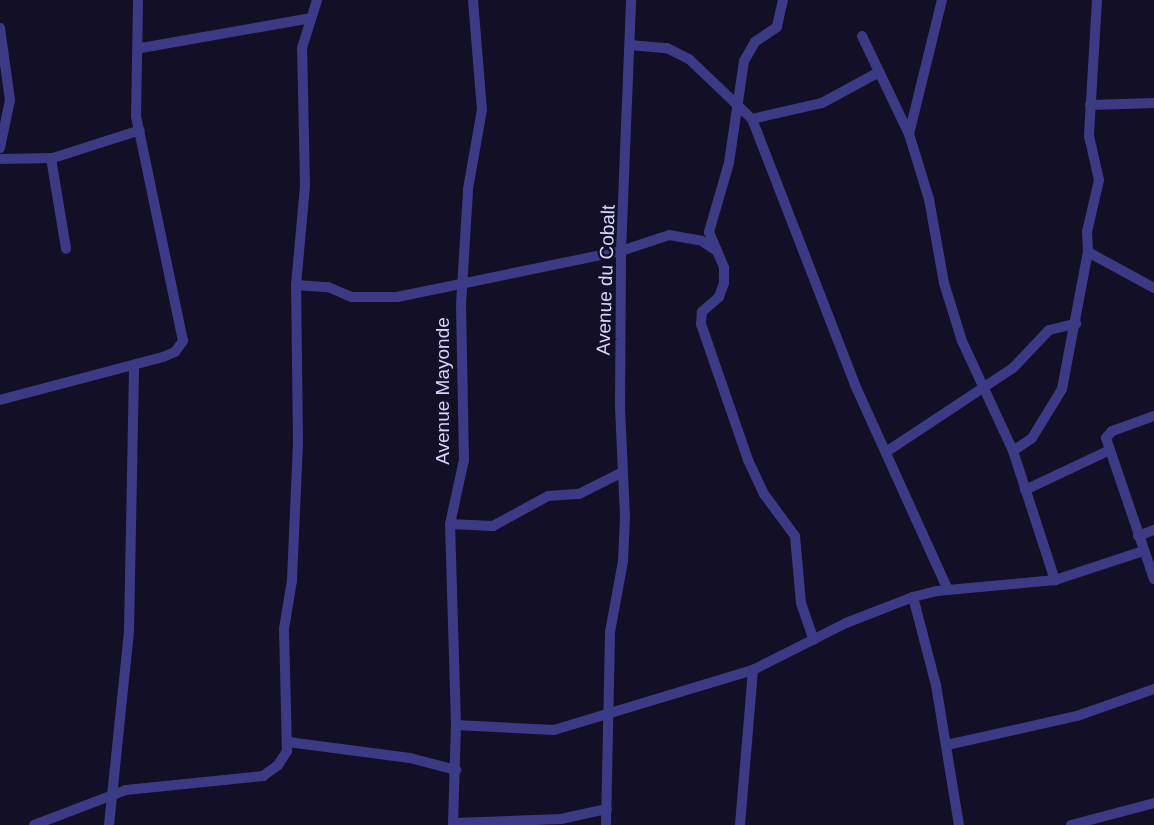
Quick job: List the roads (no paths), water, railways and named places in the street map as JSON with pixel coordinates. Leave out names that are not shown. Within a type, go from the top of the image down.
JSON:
[{"type":"street","points":[[0,400],[175,352],[183,341],[135,104],[141,48],[138,0]]},
{"type":"street","points":[[34,825],[112,799],[126,790],[263,776],[284,758],[288,741],[283,644],[295,531],[296,285],[304,201],[302,48],[318,0]]},
{"type":"street","name":"Avenue Mayonde","points":[[454,824],[456,725],[450,524],[464,460],[463,281],[468,189],[482,110],[473,0]]},
{"type":"street","name":"Avenue du Cobalt","points":[[606,825],[606,711],[610,632],[624,561],[621,251],[631,0]]},
{"type":"street","points":[[783,0],[778,27],[748,49],[736,104],[729,163],[710,216],[709,232],[718,252],[724,283],[719,297],[702,312],[701,324],[748,460],[764,494],[795,536],[801,603],[814,640]]},
{"type":"street","points":[[909,134],[942,0]]},
{"type":"street","points":[[1013,451],[1032,438],[1052,411],[1076,324],[1099,166],[1090,149],[1097,0]]},
{"type":"street","points":[[141,48],[312,18]]},
{"type":"street","points":[[0,28],[10,100],[0,148]]},
{"type":"street","points":[[862,36],[909,134],[935,223],[944,283],[970,363],[1013,451],[1055,580]]},
{"type":"street","points":[[629,45],[667,48],[690,58],[752,119],[819,297],[948,590]]},
{"type":"street","points":[[752,119],[822,103],[879,72]]},
{"type":"street","points":[[1090,105],[1154,103]]},
{"type":"street","points":[[0,159],[51,158],[140,130]]},
{"type":"street","points":[[51,158],[66,249]]},
{"type":"street","points":[[296,285],[328,287],[352,297],[424,295],[463,281],[621,251],[680,235],[702,241],[718,252]]},
{"type":"street","points":[[1088,252],[1154,288]]},
{"type":"street","points":[[886,452],[1013,368],[1049,330],[1076,324]]},
{"type":"street","points":[[109,825],[129,630],[134,365]]},
{"type":"street","points":[[1154,416],[1112,431],[1106,438],[1108,451],[1154,579]]},
{"type":"street","points":[[1025,490],[1108,451]]},
{"type":"street","points":[[450,524],[493,526],[533,503],[563,492],[579,494],[623,472]]},
{"type":"street","points":[[1138,536],[1154,530]]},
{"type":"street","points":[[456,725],[554,730],[606,711],[753,670],[913,597],[948,590],[1055,580],[1143,551]]},
{"type":"street","points":[[913,597],[947,746],[959,825]]},
{"type":"street","points":[[740,825],[753,670]]},
{"type":"street","points":[[947,746],[1077,716],[1154,689]]},
{"type":"street","points":[[288,741],[410,758],[456,770]]},
{"type":"street","points":[[1072,825],[1154,803]]},
{"type":"street","points":[[454,824],[535,821],[607,810]]}]
